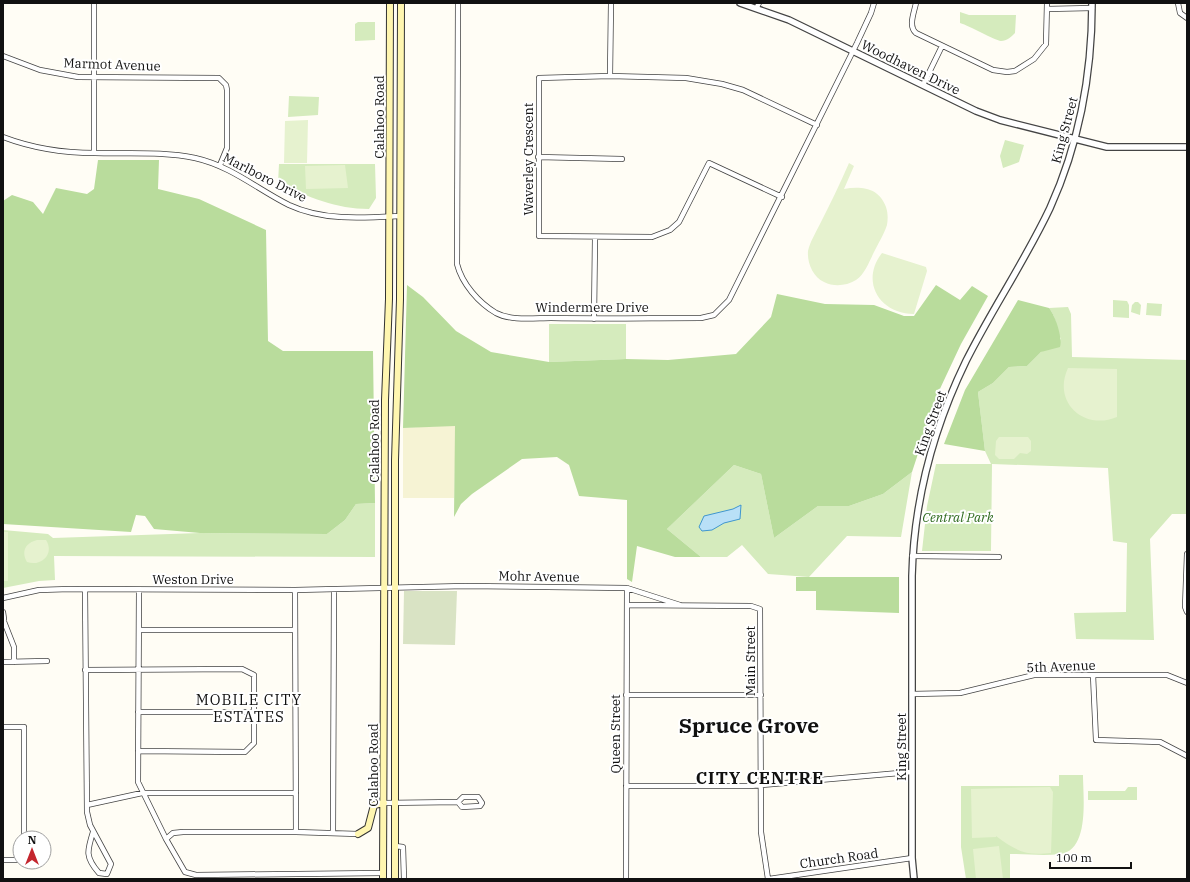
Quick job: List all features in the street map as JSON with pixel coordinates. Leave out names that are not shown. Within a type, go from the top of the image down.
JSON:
[{"type":"main road","name":"Calahoo Road","points":[[383,876],[385,588],[384,407],[389,299],[390,3]]},
{"type":"main road","name":"Calahoo Road","points":[[395,879],[396,402],[400,299],[401,3]]},
{"type":"main road","points":[[358,834],[368,828],[374,805],[384,803]]},
{"type":"street","points":[[94,3],[94,153]]},
{"type":"street","name":"Windermere Drive","points":[[458,3],[457,264],[460,276],[470,291],[497,313],[514,318],[594,319],[701,318],[714,315],[729,300],[782,197],[853,51],[871,13],[874,3]]},
{"type":"street","points":[[610,76],[611,3]]},
{"type":"street","name":"Woodhaven Drive","points":[[740,3],[758,5],[988,116],[1107,147],[1187,147]]},
{"type":"street","points":[[916,3],[912,30],[993,70],[1007,72],[1015,71],[1034,59],[1043,50],[1047,37],[1047,3]]},
{"type":"street","points":[[1178,3],[1180,13],[1187,18]]},
{"type":"street","points":[[1047,9],[1092,6]]},
{"type":"street","name":"King Street","points":[[914,879],[912,858],[912,556],[921,486],[947,403],[967,361],[1050,208],[1075,139],[1088,76],[1092,6]]},
{"type":"street","points":[[923,85],[942,46]]},
{"type":"street","name":"Marmot Avenue","points":[[3,56],[40,70],[60,74],[94,77],[215,77],[223,81],[227,90],[227,148],[220,165]]},
{"type":"street","name":"Waverley Crescent","points":[[782,197],[709,163],[679,222],[670,230],[652,237],[595,238],[539,236],[539,78],[610,76],[686,78],[722,84],[743,90],[816,125]]},
{"type":"street","name":"Marlboro Drive","points":[[3,137],[58,151],[180,155],[220,165],[242,176],[275,197],[308,212],[334,217],[400,216]]},
{"type":"street","points":[[538,156],[622,159]]},
{"type":"street","points":[[594,319],[595,238]]},
{"type":"street","points":[[1187,554],[1185,607],[1187,612]]},
{"type":"street","points":[[912,556],[999,557]]},
{"type":"street","name":"Mohr Avenue","points":[[385,588],[461,586],[627,588],[680,605]]},
{"type":"street","name":"Weston Drive","points":[[3,598],[39,590],[334,590],[385,588]]},
{"type":"street","name":"Queen Street","points":[[626,879],[627,588]]},
{"type":"street","points":[[85,590],[88,819],[93,832],[111,864],[108,874],[99,873],[88,858],[88,851],[93,832]]},
{"type":"street","points":[[139,590],[138,782],[142,793],[166,839],[186,872],[196,875],[383,876]]},
{"type":"street","points":[[295,590],[296,832]]},
{"type":"street","points":[[333,833],[334,590]]},
{"type":"street","name":"Mohr Avenue","points":[[627,605],[754,606],[761,611]]},
{"type":"street","name":"Main Street","points":[[761,611],[761,832],[768,879]]},
{"type":"street","points":[[3,612],[3,619],[14,646],[14,662]]},
{"type":"street","points":[[139,630],[295,630]]},
{"type":"street","points":[[3,662],[47,661]]},
{"type":"street","points":[[85,670],[138,671],[242,669],[254,675],[254,743],[245,752],[138,751]]},
{"type":"street","name":"5th Avenue","points":[[912,694],[960,693],[1034,675],[1167,675],[1187,683]]},
{"type":"street","points":[[1093,675],[1096,740],[1160,742],[1187,756]]},
{"type":"street","points":[[626,695],[761,695]]},
{"type":"street","points":[[138,712],[253,712]]},
{"type":"street","points":[[3,727],[24,727],[24,830]]},
{"type":"street","points":[[626,786],[761,785],[912,772]]},
{"type":"street","points":[[87,806],[142,793],[296,792]]},
{"type":"street","points":[[384,803],[458,802],[463,797],[478,797],[482,803],[477,808],[462,807],[458,802]]},
{"type":"street","points":[[166,839],[173,833],[183,832],[296,832],[358,834]]},
{"type":"street","points":[[395,846],[403,847],[404,879]]},
{"type":"street","name":"Church Road","points":[[768,879],[912,858]]},
{"type":"shaded area","points":[[456,425],[454,498],[403,498],[403,428]]},
{"type":"green space","points":[[960,12],[969,15],[1016,15],[1015,33],[1005,40],[998,40],[960,23]]},
{"type":"green space","points":[[358,22],[375,22],[375,40],[355,41],[355,24]]},
{"type":"green space","points":[[289,96],[319,97],[318,115],[288,117]]},
{"type":"green space","points":[[308,120],[307,163],[284,163],[285,121]]},
{"type":"green space","points":[[1005,140],[1024,145],[1019,162],[1003,168],[1000,156]]},
{"type":"green space","points":[[98,160],[159,160],[158,189],[199,199],[266,230],[268,341],[283,351],[373,351],[375,503],[356,504],[345,520],[327,534],[200,533],[154,529],[145,516],[136,515],[131,532],[3,524],[3,201],[12,195],[33,202],[43,214],[56,188],[87,194],[94,189]]},
{"type":"green space","points":[[849,163],[854,166],[844,189],[863,188],[874,192],[883,201],[886,207],[887,223],[883,235],[862,274],[856,280],[848,284],[832,285],[820,280],[814,273],[810,265],[808,251]]},
{"type":"green space","points":[[279,164],[375,164],[376,198],[369,209],[345,207],[323,201],[278,183]]},
{"type":"green space","points":[[345,165],[348,188],[306,189],[305,166]]},
{"type":"green space","points":[[882,253],[926,267],[927,271],[914,314],[902,313],[891,308],[883,302],[877,294],[873,285],[873,274]]},
{"type":"green space","points":[[407,285],[423,297],[456,331],[491,352],[549,362],[626,359],[668,360],[736,354],[771,317],[777,294],[825,304],[874,305],[904,316],[914,316],[936,285],[960,300],[972,286],[988,296],[961,344],[938,393],[912,472],[883,494],[849,506],[818,506],[774,538],[761,474],[734,465],[667,529],[701,557],[675,557],[637,546],[632,582],[627,579],[627,500],[579,496],[569,465],[557,457],[522,459],[472,494],[461,504],[454,517],[455,426],[403,428]]},
{"type":"green space","points":[[1018,300],[1049,308],[1058,327],[1061,343],[1060,347],[1041,352],[1027,366],[1009,367],[993,383],[978,392],[985,451],[944,444],[965,390]]},
{"type":"green space","points":[[1113,300],[1127,301],[1129,305],[1129,318],[1113,317]]},
{"type":"green space","points":[[1135,302],[1138,302],[1141,305],[1140,315],[1131,312],[1132,305]]},
{"type":"green space","points":[[1147,303],[1162,304],[1161,316],[1146,315]]},
{"type":"green space","name":"Central Park","points":[[1068,307],[1071,314],[1072,357],[1187,360],[1187,514],[1172,514],[1150,539],[1154,640],[1076,639],[1074,613],[1126,612],[1127,543],[1113,541],[1108,468],[992,464],[991,551],[922,551],[927,506],[936,464],[991,464],[985,451],[978,392],[993,383],[1009,367],[1027,366],[1041,352],[1061,339],[1054,316],[1049,308]]},
{"type":"green space","points":[[549,324],[626,324],[626,359],[549,362]]},
{"type":"green space","points":[[1068,368],[1117,369],[1117,417],[1105,420],[1093,420],[1083,417],[1074,410],[1068,402],[1064,392],[1064,380]]},
{"type":"green space","points":[[999,437],[1028,437],[1031,441],[1031,451],[1027,454],[1020,453],[1014,459],[999,459],[995,455],[996,441]]},
{"type":"green space","points":[[734,465],[761,474],[774,538],[818,506],[849,506],[883,494],[912,472],[901,537],[847,536],[809,577],[768,574],[742,545],[727,557],[701,557],[667,529]]},
{"type":"green space","points":[[375,503],[375,557],[54,556],[55,580],[39,581],[3,588],[3,530],[48,534],[53,538],[200,533],[327,534],[345,520],[356,504]]},
{"type":"green space","points":[[3,532],[8,532],[8,581],[3,581]]},
{"type":"green space","points":[[46,540],[49,550],[48,554],[42,561],[37,563],[27,562],[24,555],[25,548],[33,541]]},
{"type":"green space","points":[[796,577],[899,577],[899,613],[816,610],[816,591],[796,591]]},
{"type":"green space","points":[[404,591],[457,591],[455,645],[403,644]]},
{"type":"green space","points":[[1059,775],[1083,775],[1083,821],[1076,843],[1070,851],[1060,854],[1042,855],[1010,854],[1010,879],[966,879],[961,847],[961,786],[1059,786]]},
{"type":"green space","points":[[1050,787],[1053,792],[1051,853],[1028,853],[1016,849],[996,836],[972,838],[971,789]]},
{"type":"green space","points":[[1128,787],[1137,787],[1137,800],[1088,800],[1088,791],[1125,791]]},
{"type":"green space","points":[[999,846],[1003,879],[976,879],[973,849]]},
{"type":"water","points":[[741,505],[740,519],[724,523],[712,530],[702,531],[699,527],[704,516],[733,509]]},
{"type":"district","name":"MOBILE CITY ESTATES","points":[[249,708]]},
{"type":"district","name":"Spruce Grove","points":[[749,726]]},
{"type":"district","name":"CITY CENTRE","points":[[760,778]]}]
